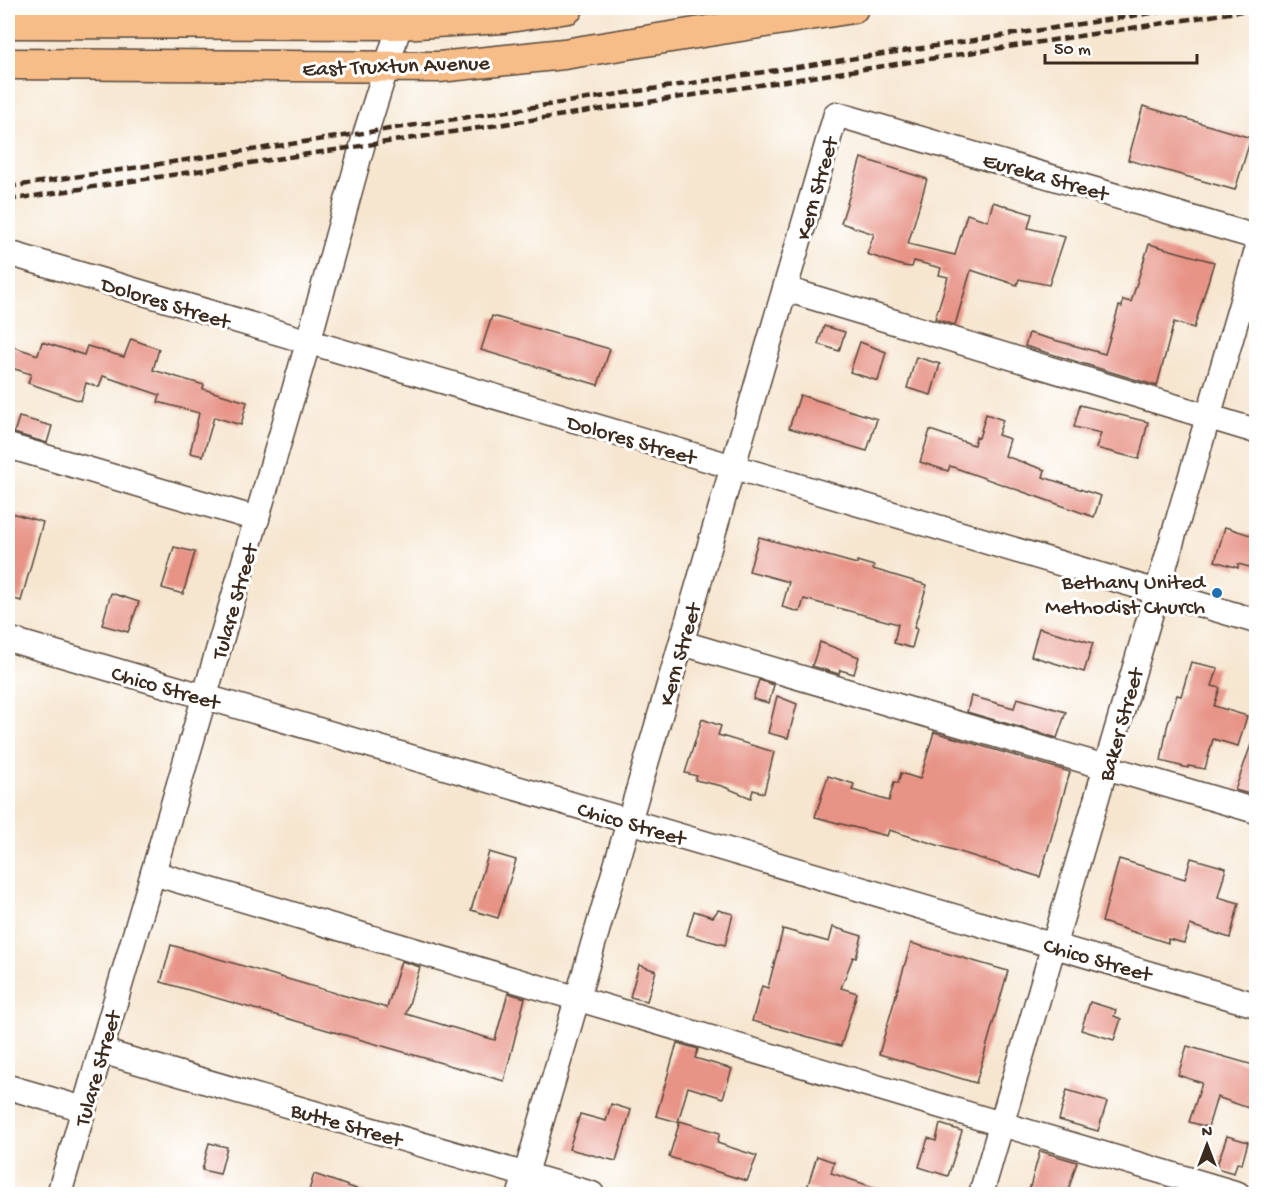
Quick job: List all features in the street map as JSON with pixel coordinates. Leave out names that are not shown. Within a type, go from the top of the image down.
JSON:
[{"type":"main road","name":"East Truxtun Avenue","points":[[8,23],[403,16],[503,18],[568,8]]},
{"type":"main road","name":"East Truxtun Avenue","points":[[8,64],[439,67],[564,54],[853,8]]},
{"type":"street","name":"Tulare Street","points":[[59,1194],[308,343],[366,132],[403,16]]},
{"type":"street","name":"Eureka Street","points":[[836,114],[1257,237]]},
{"type":"street","name":"Kern Street","points":[[523,1185],[836,114]]},
{"type":"street","name":"Dolores Street","points":[[8,253],[1257,621]]},
{"type":"street","name":"Baker Street","points":[[981,1194],[1257,253]]},
{"type":"street","points":[[785,289],[1257,431]]},
{"type":"street","points":[[8,446],[257,519]]},
{"type":"street","name":"Chico Street","points":[[8,639],[1257,1005]]},
{"type":"street","points":[[681,643],[1257,811]]},
{"type":"street","points":[[153,873],[1238,1194]]},
{"type":"street","name":"Butte Street","points":[[101,1051],[523,1185],[592,1194]]},
{"type":"street","points":[[8,1087],[84,1109]]},
{"type":"building","points":[[1143,106],[1251,138],[1235,190],[1128,160]]},
{"type":"building","points":[[861,158],[927,179],[908,244],[955,255],[967,214],[988,221],[993,202],[1032,214],[1028,228],[1065,237],[1049,285],[1019,279],[1017,285],[971,270],[955,325],[935,319],[948,277],[939,275],[941,268],[914,261],[912,267],[903,266],[867,254],[874,234],[841,223]]},
{"type":"building","points":[[1149,244],[1214,262],[1194,328],[1174,322],[1157,386],[1025,346],[1029,333],[1105,354],[1119,306],[1122,307],[1123,300],[1131,302]]},
{"type":"building","points":[[492,316],[610,349],[598,385],[481,350]]},
{"type":"building","points":[[824,326],[845,332],[839,351],[818,344]]},
{"type":"building","points":[[131,339],[159,349],[153,370],[204,385],[203,389],[247,402],[241,425],[214,417],[203,456],[190,453],[199,413],[158,402],[160,395],[103,376],[99,387],[86,383],[81,401],[28,383],[31,374],[8,367],[8,345],[38,355],[42,342],[84,355],[87,346],[124,357]]},
{"type":"building","points":[[860,342],[886,352],[878,381],[850,372]]},
{"type":"building","points":[[916,357],[940,364],[931,395],[907,388]]},
{"type":"building","points":[[800,395],[877,419],[867,451],[789,428]]},
{"type":"building","points":[[1080,405],[1148,422],[1139,459],[1096,448],[1101,433],[1074,427]]},
{"type":"building","points":[[986,414],[1003,420],[998,435],[1010,439],[1005,456],[1045,470],[1043,477],[1101,496],[1094,517],[950,466],[948,471],[920,462],[930,430],[974,445],[976,437],[979,438]]},
{"type":"building","points":[[19,417],[52,426],[47,443],[14,433]]},
{"type":"building","points":[[8,512],[43,522],[21,601],[8,597]]},
{"type":"building","points":[[1225,527],[1257,537],[1257,569],[1238,564],[1238,568],[1215,561]]},
{"type":"building","points":[[759,537],[857,564],[857,561],[874,566],[873,569],[927,585],[914,628],[917,629],[912,648],[894,643],[898,624],[804,599],[800,612],[782,607],[789,582],[749,571]]},
{"type":"building","points":[[174,547],[195,552],[183,594],[162,588]]},
{"type":"building","points":[[111,593],[139,602],[128,632],[102,625]]},
{"type":"building","points":[[1039,628],[1093,643],[1084,672],[1031,656]]},
{"type":"building","points":[[820,642],[859,657],[854,674],[840,670],[839,674],[812,666]]},
{"type":"building","points":[[1191,662],[1218,668],[1212,686],[1220,688],[1214,706],[1247,716],[1238,746],[1213,739],[1205,769],[1188,766],[1188,768],[1161,761],[1167,727],[1177,695],[1181,696]]},
{"type":"building","points":[[759,680],[774,685],[769,703],[753,699]]},
{"type":"building","points":[[777,696],[797,704],[788,738],[768,733]]},
{"type":"building","points":[[971,696],[1014,708],[1017,698],[1066,712],[1057,738],[967,712]]},
{"type":"building","points":[[702,719],[721,726],[718,735],[774,752],[764,793],[753,790],[751,798],[722,786],[695,780],[697,776],[685,773]]},
{"type":"building","points":[[934,732],[1070,772],[1040,877],[889,830],[887,836],[815,817],[828,776],[854,784],[852,790],[889,801],[894,782],[898,783],[901,773],[920,779]]},
{"type":"building","points":[[1254,736],[1257,737],[1257,796],[1235,790]]},
{"type":"building","points":[[489,852],[516,860],[498,918],[471,910]]},
{"type":"building","points":[[1191,858],[1226,868],[1218,897],[1239,903],[1230,938],[1190,925],[1184,943],[1168,939],[1168,943],[1102,922],[1119,859],[1185,879]]},
{"type":"building","points":[[718,910],[733,914],[725,945],[687,935],[694,911],[713,917]]},
{"type":"building","points":[[833,927],[862,936],[856,958],[853,957],[841,988],[857,993],[841,1046],[752,1021],[762,986],[768,988],[783,929],[829,942]]},
{"type":"building","points":[[911,943],[1008,971],[976,1083],[879,1054]]},
{"type":"building","points":[[171,945],[387,1008],[401,961],[420,967],[406,1014],[495,1040],[508,993],[525,998],[504,1081],[161,982]]},
{"type":"building","points":[[639,965],[656,971],[647,1001],[630,997]]},
{"type":"building","points":[[1090,1002],[1116,1010],[1114,1016],[1121,1019],[1114,1040],[1081,1030]]},
{"type":"building","points":[[677,1043],[698,1049],[695,1058],[732,1069],[723,1098],[688,1087],[678,1122],[656,1116]]},
{"type":"building","points":[[1187,1046],[1257,1066],[1257,1111],[1217,1097],[1208,1127],[1189,1122],[1202,1083],[1178,1075]]},
{"type":"building","points":[[1067,1090],[1107,1102],[1098,1131],[1059,1120]]},
{"type":"building","points":[[611,1104],[631,1110],[616,1161],[569,1149],[580,1114],[606,1121]]},
{"type":"building","points":[[680,1121],[720,1133],[717,1143],[757,1156],[747,1181],[669,1157]]},
{"type":"building","points":[[940,1124],[962,1131],[948,1176],[919,1167],[928,1138],[936,1141]]},
{"type":"building","points":[[1227,1136],[1248,1142],[1242,1164],[1237,1163],[1234,1173],[1216,1168]]},
{"type":"building","points":[[209,1143],[227,1147],[220,1174],[202,1170]]},
{"type":"building","points":[[1040,1151],[1077,1162],[1067,1194],[1028,1194]]},
{"type":"building","points":[[817,1156],[834,1162],[831,1173],[885,1191],[885,1194],[826,1194],[807,1188]]},
{"type":"building","points":[[314,1174],[365,1192],[364,1194],[308,1194]]},
{"type":"railway","points":[[8,187],[1185,8]]},
{"type":"railway","points":[[8,200],[1256,9]]},
{"type":"place","name":"Bethany United Methodist Church","points":[[1217,593]]}]
